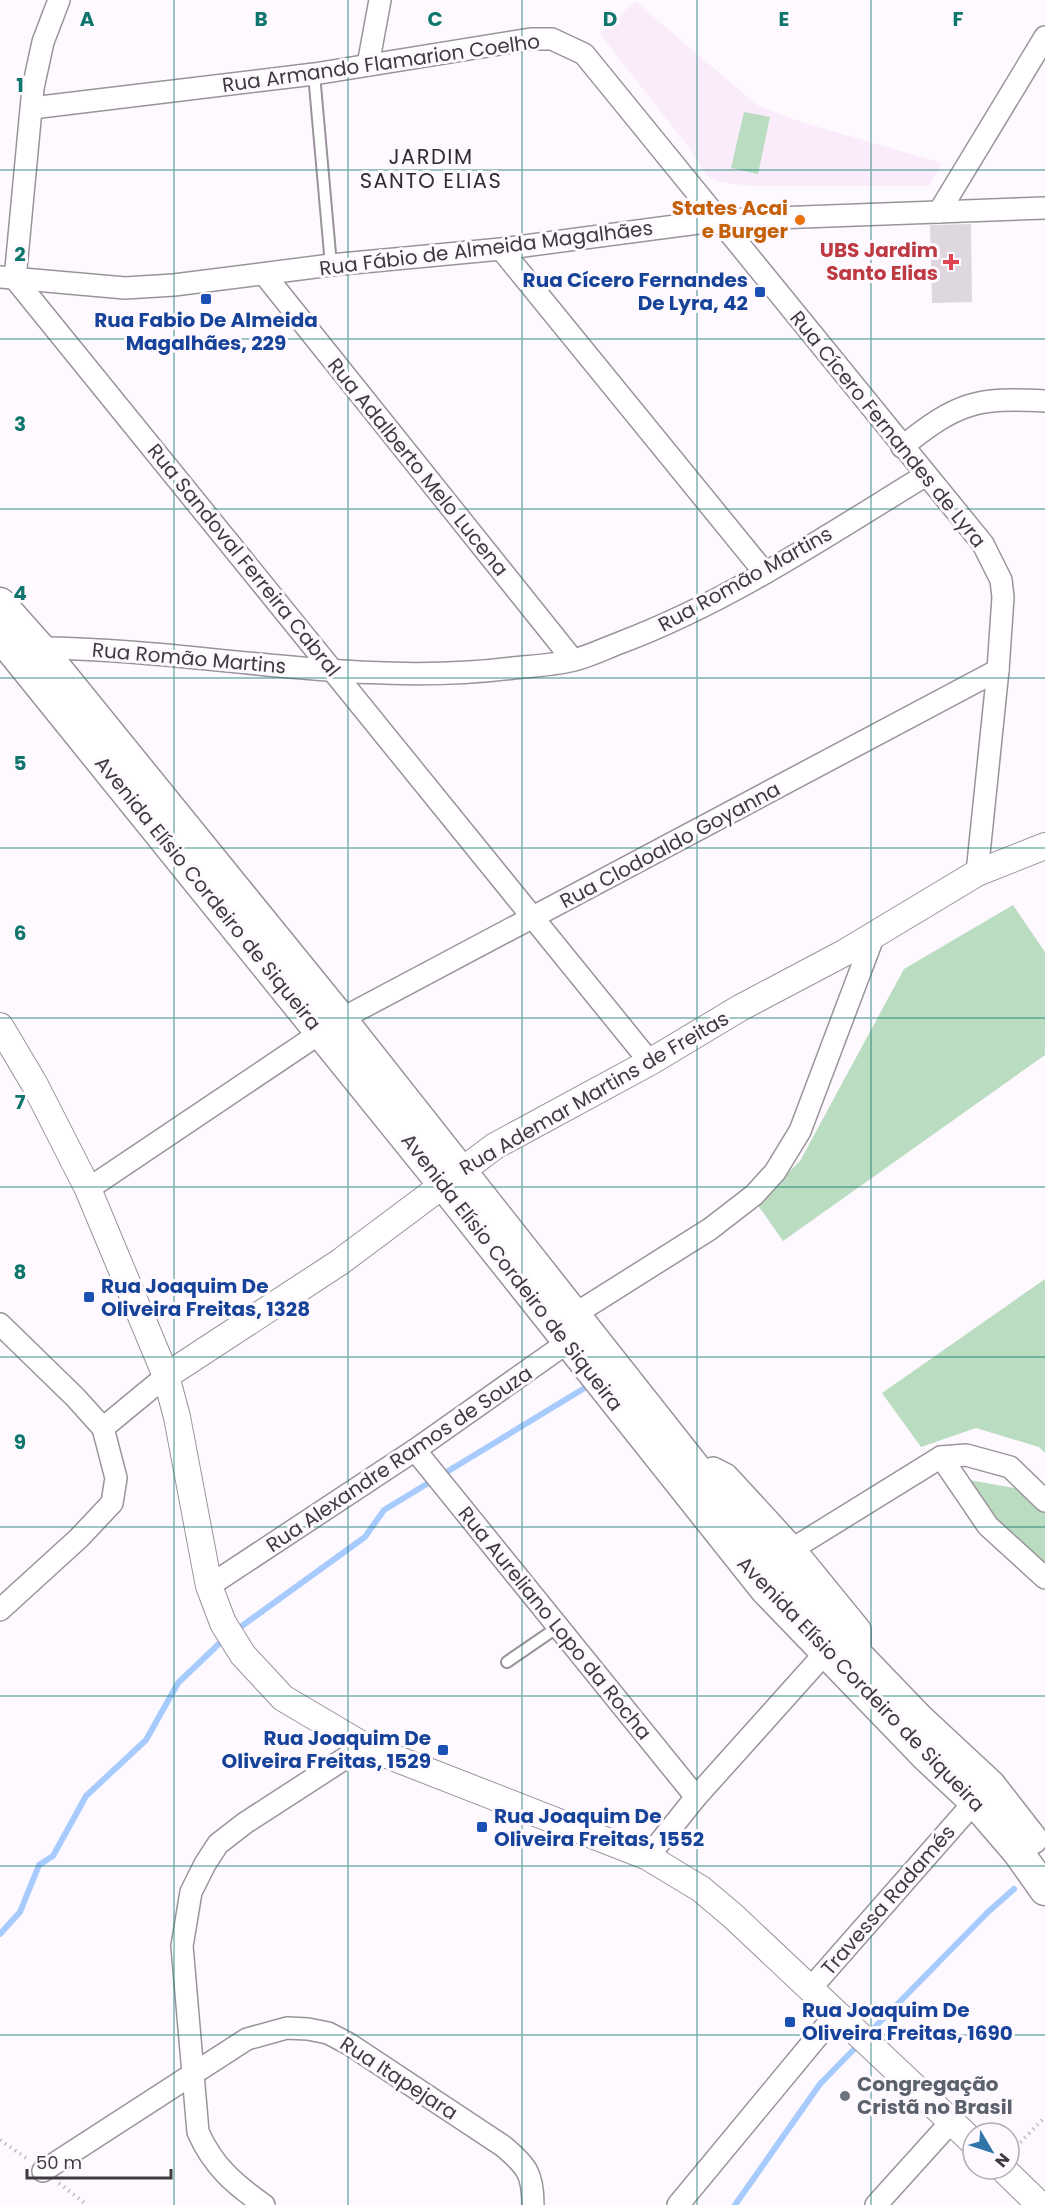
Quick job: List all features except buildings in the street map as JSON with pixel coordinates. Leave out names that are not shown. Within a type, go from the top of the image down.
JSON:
[{"type":"main road","name":"Avenida Elísio Cordeiro de Siqueira","points":[[0,603],[31,655],[331,1026],[571,1328],[765,1589],[842,1649],[918,1718],[982,1793],[1043,1876]]},
{"type":"main road","name":"Avenida Elísio Cordeiro de Siqueira","points":[[0,636],[31,655]]},
{"type":"main road","name":"Avenida Elísio Cordeiro de Siqueira","points":[[571,1328],[699,1472],[842,1649]]},
{"type":"street","points":[[8,278],[43,42],[59,0]]},
{"type":"street","points":[[368,65],[380,0]]},
{"type":"street","points":[[939,212],[1045,37]]},
{"type":"street","name":"Rua Armando Flamarion Coelho","points":[[32,108],[314,74],[531,39],[552,39],[570,45],[595,65],[721,220]]},
{"type":"street","name":"Rua Fábio de Almeida Magalhães","points":[[8,278],[124,288],[174,285],[331,265],[501,249],[721,220],[1045,208]]},
{"type":"street","name":"Rua Cícero Fernandes de Lyra","points":[[721,220],[902,447],[983,544],[997,571],[1003,597],[998,670],[977,873]]},
{"type":"street","points":[[501,249],[765,573]]},
{"type":"street","name":"Rua Adalberto Melo Lucena","points":[[264,274],[573,660]]},
{"type":"street","name":"Rua Sandoval Ferreira Cabral","points":[[8,278],[333,670],[650,1062]]},
{"type":"street","points":[[902,447],[927,427],[968,404],[999,399],[1045,401]]},
{"type":"street","name":"Rua Romão Martins","points":[[31,655],[105,650],[333,670],[425,674],[483,672],[573,660],[660,627],[765,573],[926,475]]},
{"type":"street","name":"Rua Clodoaldo Goyanna","points":[[88,1189],[331,1026],[998,670]]},
{"type":"street","name":"Rua Ademar Martins de Freitas","points":[[166,1376],[340,1262],[451,1176],[495,1146],[650,1062],[740,1008],[844,953],[977,873],[1045,846]]},
{"type":"street","name":"Rua Alexandre Ramos de Souza","points":[[212,1594],[420,1456],[571,1328],[754,1195],[775,1172],[801,1131],[874,935]]},
{"type":"street","points":[[844,953],[857,980]]},
{"type":"street","points":[[0,1026],[35,1085],[88,1189],[166,1376],[177,1417],[212,1594],[233,1642],[243,1655],[283,1698],[364,1746],[648,1857],[701,1889],[733,1916],[961,2132]]},
{"type":"street","points":[[0,1324],[75,1397],[103,1428],[108,1440],[116,1478],[112,1503],[0,1611]]},
{"type":"street","points":[[103,1428],[166,1376]]},
{"type":"street","points":[[794,1548],[941,1457],[966,1455],[1010,1467],[1045,1501]]},
{"type":"street","name":"Rua Aureliano Lopo da Rocha","points":[[420,1456],[696,1797]]},
{"type":"street","points":[[941,1457],[988,1526],[1045,1578]]},
{"type":"street","points":[[648,1857],[696,1797],[860,1629],[794,1548],[727,1475],[713,1468],[699,1472]]},
{"type":"street","points":[[264,2205],[237,2187],[208,2154],[198,2132],[182,1946],[191,1892],[218,1844],[245,1823],[364,1746]]},
{"type":"street","name":"Travessa Radamés","points":[[810,1989],[982,1793]]},
{"type":"street","points":[[678,2205],[844,2021]]},
{"type":"street","name":"Rua Itapejara","points":[[43,2171],[247,2039],[286,2028],[328,2033],[407,2081],[521,2161],[531,2177],[533,2205]]},
{"type":"street","points":[[876,2205],[950,2123]]},
{"type":"street","points":[[1015,2181],[1040,2205]]},
{"type":"lane","points":[[314,74],[331,265]]},
{"type":"lane","points":[[507,1662],[558,1627]]},
{"type":"path","points":[[1021,2142],[1045,2117]]},
{"type":"shaded area","points":[[635,1],[757,105],[804,123],[942,163],[929,186],[750,186],[721,182],[706,175],[690,149],[600,34]]},
{"type":"green space","points":[[744,112],[770,117],[758,174],[731,168]]},
{"type":"green space","points":[[1013,905],[1045,952],[1045,1055],[783,1241],[757,1204],[800,1161],[904,969]]},
{"type":"green space","points":[[1045,1279],[1045,1453],[1039,1447],[976,1428],[921,1447],[882,1393]]},
{"type":"green space","points":[[958,1478],[1020,1489],[1045,1511],[1045,1570],[991,1521]]},
{"type":"waterway","points":[[235,1631],[365,1537],[384,1510],[583,1389]]},
{"type":"waterway","points":[[0,1934],[20,1912],[39,1865],[53,1856],[86,1796],[146,1740],[178,1683],[224,1639]]},
{"type":"waterway","points":[[868,2034],[988,1912],[1014,1889]]},
{"type":"waterway","points":[[735,2205],[820,2084],[859,2044]]},
{"type":"place","name":"States Acai e Burger","points":[[800,220]]},
{"type":"place","name":"UBS Jardim Santo Elias","points":[[951,262]]},
{"type":"place","name":"Rua Cícero Fernandes De Lyra, 42","points":[[760,292]]},
{"type":"place","name":"Rua Fabio De Almeida Magalhães, 229","points":[[206,299]]},
{"type":"place","name":"Rua Joaquim De Oliveira Freitas, 1328","points":[[89,1297]]},
{"type":"place","name":"Rua Joaquim De Oliveira Freitas, 1529","points":[[443,1750]]},
{"type":"place","name":"Rua Joaquim De Oliveira Freitas, 1552","points":[[482,1827]]},
{"type":"place","name":"Rua Joaquim De Oliveira Freitas, 1690","points":[[790,2022]]},
{"type":"place","name":"Congregação Cristã no Brasil","points":[[845,2096]]},
{"type":"district","name":"JARDIM SANTO ELIAS","points":[[431,168]]}]
